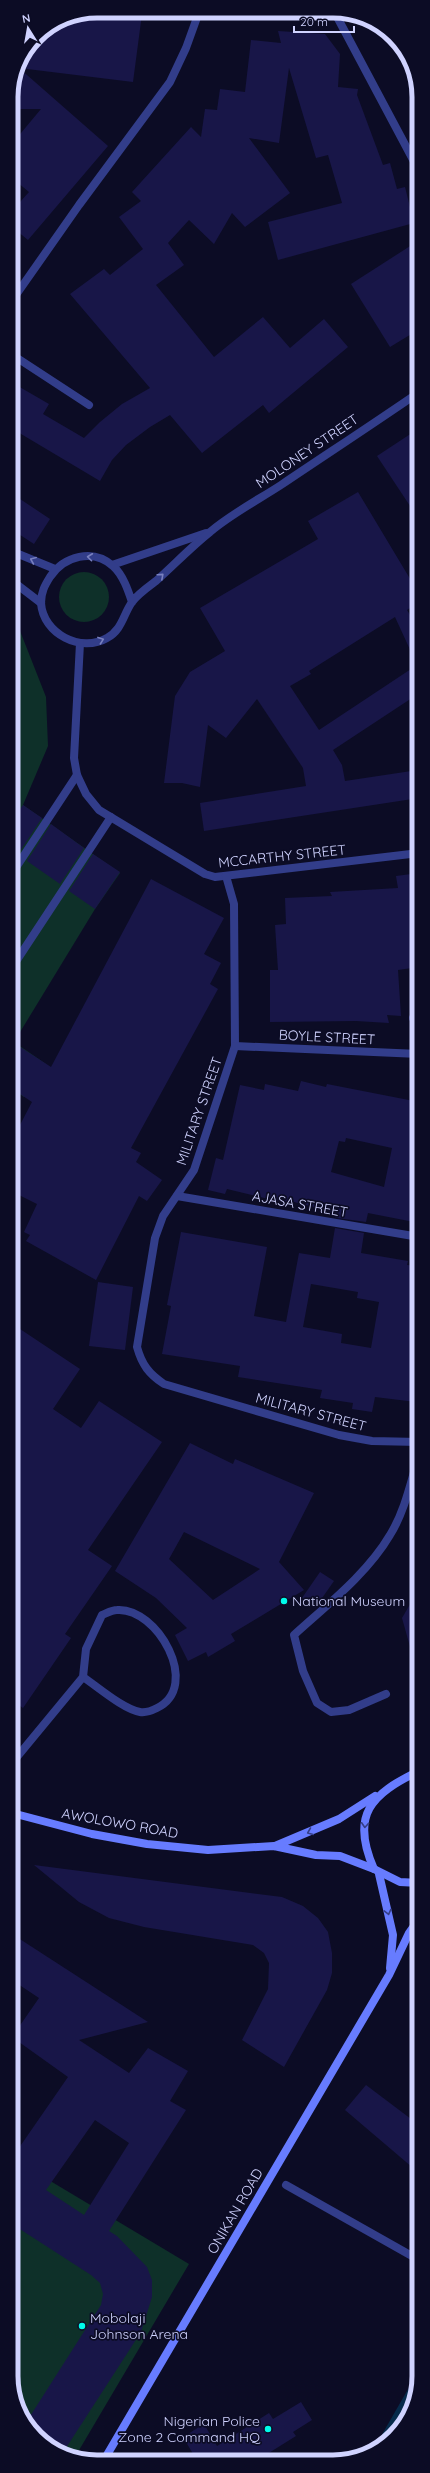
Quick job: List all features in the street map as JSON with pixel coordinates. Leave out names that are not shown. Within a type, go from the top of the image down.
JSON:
[{"type":"main road","points":[[274,1846],[339,1819],[412,1775]]},
{"type":"main road","points":[[380,1793],[366,1814],[364,1826],[367,1850],[376,1872],[392,1935],[389,1974]]},
{"type":"main road","name":"AWOLOWO ROAD","points":[[18,1815],[92,1834],[147,1844],[208,1850],[274,1846]]},
{"type":"main road","points":[[274,1846],[316,1855],[340,1856],[400,1882],[412,1883]]},
{"type":"main road","name":"ONIKAN ROAD","points":[[107,2455],[389,1974],[412,1929]]},
{"type":"street","points":[[18,292],[79,205],[170,82],[186,48],[197,18]]},
{"type":"street","points":[[338,18],[412,158]]},
{"type":"street","points":[[18,359],[89,405]]},
{"type":"street","name":"MOLONEY STREET","points":[[132,602],[211,531],[412,397]]},
{"type":"street","name":"MOLONEY STREET","points":[[112,565],[211,531]]},
{"type":"street","points":[[18,554],[55,569]]},
{"type":"street","points":[[86,556],[100,559],[112,565],[128,588],[132,602],[118,629],[108,638],[94,643],[80,643],[65,639],[53,630],[45,618],[41,603],[43,588],[55,569],[72,558],[86,556]]},
{"type":"street","points":[[18,585],[41,603]]},
{"type":"street","name":"MCCARTHY STREET","points":[[80,643],[73,743],[77,775],[86,794],[99,810],[205,874],[215,877],[412,854]]},
{"type":"street","points":[[18,864],[77,775]]},
{"type":"street","points":[[18,958],[111,817]]},
{"type":"street","name":"MILITARY STREET","points":[[226,876],[234,904],[235,1046],[194,1170],[163,1216],[155,1238],[137,1347],[141,1361],[149,1374],[164,1384],[339,1436],[372,1441],[412,1442]]},
{"type":"street","name":"BOYLE STREET","points":[[235,1046],[412,1054]]},
{"type":"street","name":"AJASA STREET","points":[[177,1196],[412,1236]]},
{"type":"street","points":[[386,1694],[349,1710],[331,1712],[317,1703],[303,1671],[294,1635],[348,1585],[390,1535],[401,1512],[412,1477]]},
{"type":"street","points":[[18,1756],[83,1677],[86,1649],[95,1627],[102,1615],[116,1610],[136,1613],[160,1634],[171,1651],[175,1682],[173,1695],[165,1704],[153,1710],[140,1712],[124,1705],[83,1677]]},
{"type":"street","points":[[286,2185],[412,2256]]},
{"type":"green space","points":[[79,572],[89,572],[102,579],[109,592],[109,602],[102,615],[89,622],[79,622],[70,618],[63,611],[59,602],[59,592],[63,583],[70,576]]},
{"type":"green space","points":[[18,626],[46,697],[48,746],[23,805],[120,873],[95,909],[18,1035]]},
{"type":"green space","points":[[18,1045],[46,1064],[24,1097],[18,1093]]},
{"type":"green space","name":"Mobolaji Johnson Arena","points":[[18,2158],[52,2182],[189,2264],[78,2452],[62,2447],[49,2439],[34,2424],[26,2411],[22,2402],[19,2386]]},
{"type":"water","points":[[411,2384],[408,2402],[401,2416],[389,2432],[379,2441]]},
{"type":"building","points":[[92,18],[141,18],[133,82],[23,69],[31,53],[35,48],[48,48],[48,35],[62,26],[76,21]]},
{"type":"building","points":[[278,31],[325,34],[340,54],[338,87],[358,89],[357,95],[383,165],[390,163],[397,189],[405,187],[412,215],[412,224],[278,260],[268,222],[342,203],[328,155],[316,158],[289,68],[279,143],[249,138],[290,193],[245,227],[232,213],[214,244],[189,220],[168,243],[184,265],[156,285],[214,357],[263,317],[290,348],[324,319],[348,347],[269,413],[263,405],[202,453],[170,415],[150,427],[126,445],[112,460],[100,481],[18,432],[18,386],[49,404],[43,414],[84,438],[100,422],[122,404],[150,388],[70,294],[104,269],[110,275],[143,249],[119,217],[141,201],[132,192],[191,127],[201,137],[205,109],[217,110],[220,89],[245,92],[251,40],[281,43]]},
{"type":"building","points":[[23,71],[108,146],[28,240],[18,232],[18,204],[29,192],[18,183],[18,137],[41,109],[18,109],[18,92]]},
{"type":"building","points":[[412,245],[412,334],[390,347],[351,284]]},
{"type":"building","points":[[412,433],[412,509],[377,456]]},
{"type":"building","points":[[358,492],[412,582],[412,607],[407,610],[412,618],[412,654],[395,617],[309,671],[311,674],[290,686],[319,730],[411,669],[412,698],[333,750],[342,765],[345,781],[412,771],[412,799],[204,831],[200,803],[306,786],[303,768],[257,699],[226,738],[208,725],[200,787],[182,783],[164,783],[175,696],[190,672],[225,651],[200,608],[318,539],[308,521]]},
{"type":"building","points":[[18,498],[50,519],[34,544],[18,534]]},
{"type":"building","points":[[23,805],[42,818],[18,854],[18,812]]},
{"type":"building","points":[[51,824],[84,848],[60,884],[27,861]]},
{"type":"building","points":[[93,854],[120,872],[95,909],[69,891]]},
{"type":"building","points":[[412,874],[412,968],[398,970],[401,1016],[387,1015],[389,1023],[356,1021],[270,1022],[270,970],[278,970],[275,925],[286,924],[285,898],[332,896],[330,892],[398,888],[396,876]]},
{"type":"building","points":[[151,879],[224,918],[204,954],[221,963],[210,984],[218,989],[131,1148],[141,1153],[136,1162],[162,1180],[147,1201],[139,1196],[96,1280],[26,1241],[30,1235],[24,1232],[37,1204],[18,1194],[18,1129],[32,1102],[18,1093],[18,1046],[51,1067]]},
{"type":"building","points":[[301,1081],[326,1087],[327,1084],[412,1101],[412,1222],[368,1213],[366,1222],[337,1218],[329,1215],[330,1211],[290,1201],[290,1204],[227,1189],[225,1194],[208,1190],[216,1158],[223,1160],[240,1085],[264,1090],[265,1084],[298,1091]],"holes":[[[346,1138],[392,1148],[384,1187],[331,1172],[339,1141],[345,1142]]]},
{"type":"building","points":[[335,1228],[364,1233],[361,1253],[408,1261],[407,1265],[412,1265],[412,1402],[375,1397],[372,1412],[352,1409],[353,1403],[320,1398],[322,1390],[238,1377],[240,1366],[162,1354],[171,1306],[167,1305],[181,1232],[267,1247],[254,1316],[286,1322],[299,1253],[330,1258]],"holes":[[[311,1284],[358,1292],[357,1298],[379,1302],[371,1348],[341,1343],[342,1334],[303,1327]]]},
{"type":"building","points":[[98,1282],[133,1287],[125,1350],[89,1346]]},
{"type":"building","points":[[18,1328],[80,1369],[53,1409],[81,1428],[99,1401],[162,1442],[88,1550],[112,1566],[65,1634],[71,1638],[23,1708],[18,1704]]},
{"type":"building","points":[[190,1443],[233,1464],[235,1459],[314,1493],[279,1562],[304,1590],[231,1634],[235,1641],[208,1657],[206,1652],[188,1661],[175,1635],[187,1628],[156,1598],[115,1571]],"holes":[[[184,1532],[260,1569],[213,1600],[169,1559]]]},
{"type":"building","points":[[320,1572],[334,1581],[315,1608],[302,1598]]},
{"type":"building","points":[[412,1601],[412,1654],[402,1618]]},
{"type":"building","points":[[34,1865],[282,1897],[303,1906],[318,1918],[328,1932],[332,1953],[332,1973],[327,1990],[284,2067],[242,2040],[268,1989],[269,1963],[264,1953],[253,1945],[144,1927],[109,1918],[79,1902]]},
{"type":"building","points":[[18,1938],[148,2022],[79,2040],[129,2073],[148,2048],[188,2071],[170,2101],[186,2110],[109,2231],[117,2236],[147,2267],[152,2280],[152,2297],[141,2332],[66,2449],[49,2439],[41,2432],[30,2417],[101,2305],[103,2294],[100,2283],[91,2275],[18,2228],[18,2149],[68,2077],[18,2041],[18,2028],[39,1998],[18,1984]],"holes":[[[95,2120],[129,2143],[84,2215],[46,2190]]]},
{"type":"building","points":[[366,2085],[412,2120],[412,2167],[345,2110]]},
{"type":"building","points":[[301,2402],[312,2420],[293,2432],[296,2436],[266,2455],[194,2455],[183,2437],[204,2424],[217,2446],[269,2413],[273,2419]]},
{"type":"place","name":"National Museum","points":[[284,1601]]},
{"type":"place","name":"Mobolaji Johnson Arena","points":[[82,2326]]},
{"type":"place","name":"Nigerian Police Zone 2 Command HQ","points":[[268,2429]]}]
